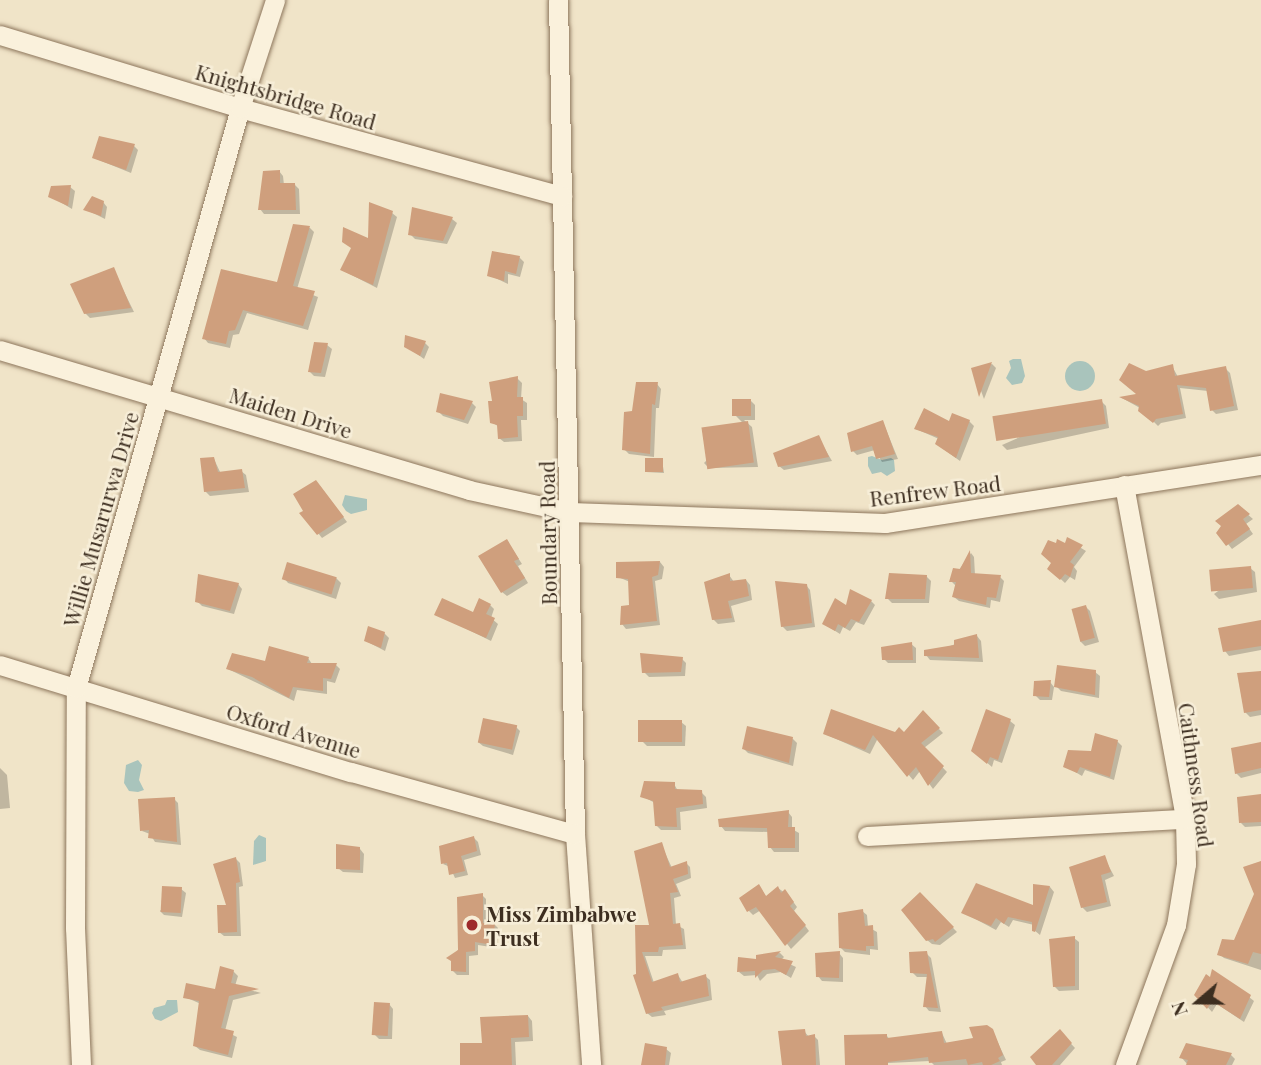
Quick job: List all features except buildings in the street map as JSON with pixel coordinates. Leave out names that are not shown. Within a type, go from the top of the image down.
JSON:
[{"type":"street","name":"Willie Musarurwa Drive","points":[[81,1065],[75,928],[76,688],[240,108],[275,0]]},
{"type":"street","name":"Boundary Road","points":[[558,0],[575,834],[590,1065]]},
{"type":"street","name":"Knightsbridge Road","points":[[0,36],[240,108],[562,196]]},
{"type":"street","name":"Maiden Drive","points":[[0,351],[469,490],[570,512]]},
{"type":"street","name":"Renfrew Road","points":[[570,512],[885,523],[1261,465]]},
{"type":"street","name":"Caithness Road","points":[[1124,485],[1185,819],[1186,864],[1176,925],[1125,1065]]},
{"type":"street","name":"Oxford Avenue","points":[[0,666],[351,772],[575,834]]},
{"type":"street","points":[[867,836],[1185,819]]},
{"type":"water","points":[[1021,359],[1025,376],[1022,383],[1012,385],[1006,378],[1011,368],[1009,361]]},
{"type":"water","points":[[1080,361],[1091,365],[1095,376],[1091,387],[1080,391],[1069,387],[1065,376],[1069,365]]},
{"type":"water","points":[[868,457],[882,460],[891,458],[894,460],[895,471],[887,476],[881,472],[872,474]]},
{"type":"water","points":[[345,495],[367,499],[367,510],[351,514],[346,511],[342,505]]},
{"type":"water","points":[[138,760],[142,765],[139,780],[144,790],[129,791],[124,783],[126,765]]},
{"type":"water","points":[[259,835],[266,838],[266,861],[253,865],[254,841]]},
{"type":"water","points":[[167,1000],[177,1000],[178,1012],[161,1021],[155,1019],[152,1013],[154,1008],[165,1005]]},
{"type":"place","name":"Miss Zimbabwe Trust","points":[[472,925]]}]
